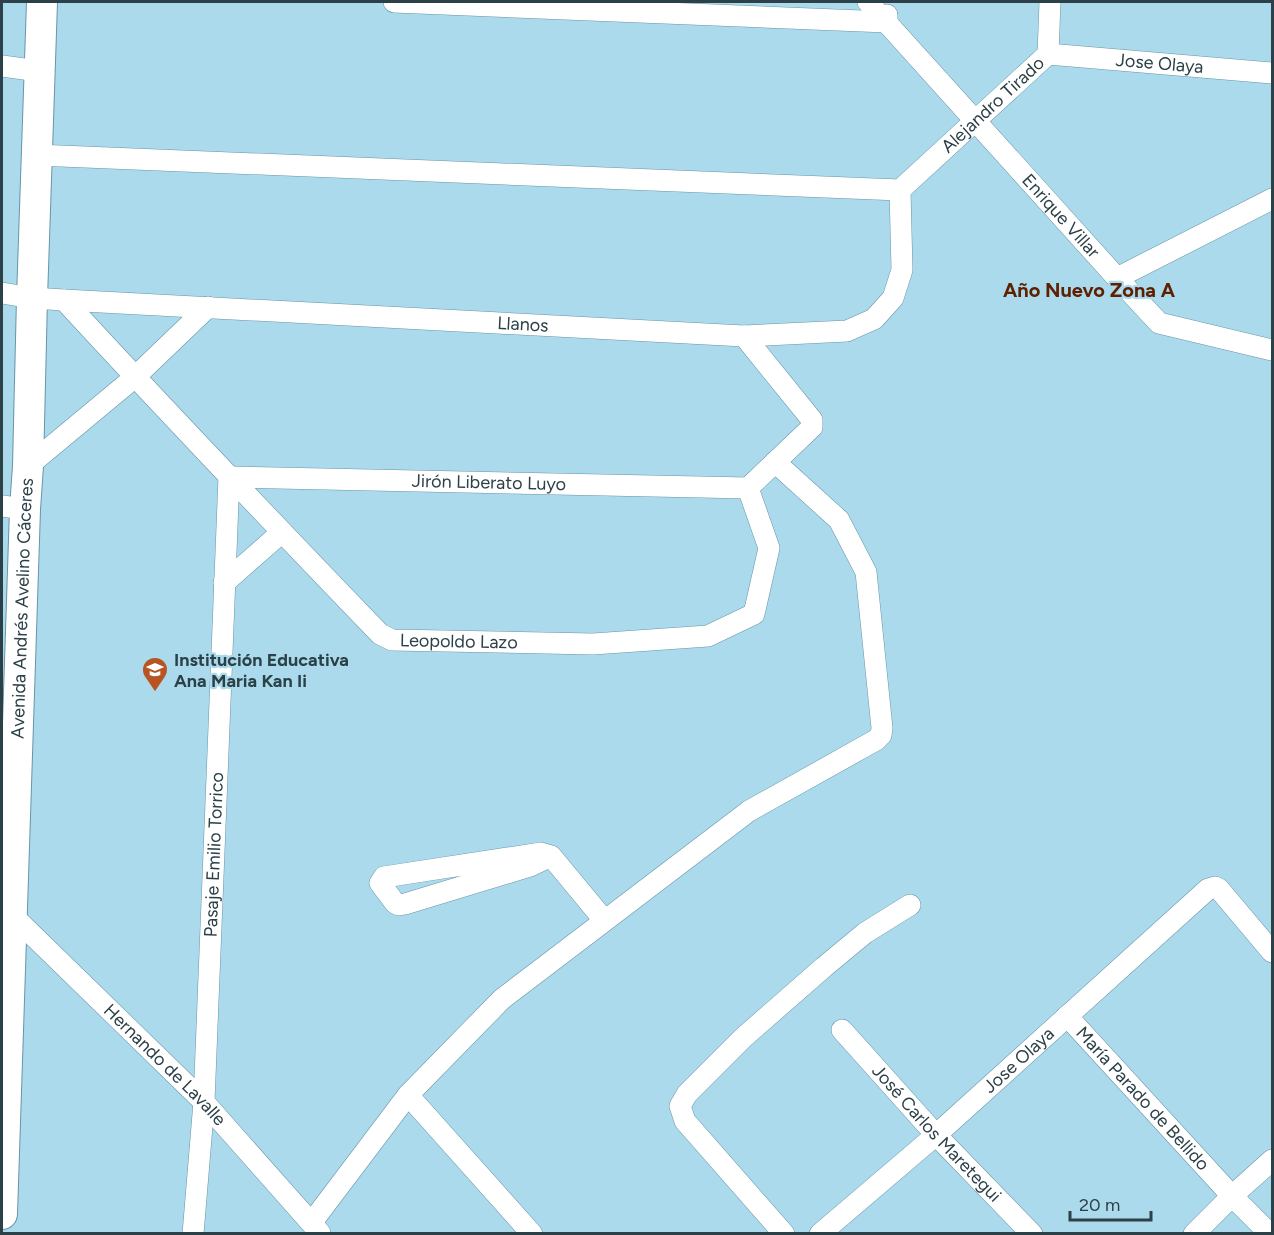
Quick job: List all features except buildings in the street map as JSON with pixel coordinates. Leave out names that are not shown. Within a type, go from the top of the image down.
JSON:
[{"type":"street","name":"Avenida Andrés Avelino Cáceres","points":[[2,1214],[4,1085],[12,915],[7,884],[13,507],[28,466],[42,2]]},
{"type":"street","points":[[394,2],[887,12]]},
{"type":"street","name":"Enrique Villar","points":[[868,2],[887,12],[975,121],[1117,278],[1160,322],[1272,350]]},
{"type":"street","name":"Alejandro Tirado","points":[[900,190],[1048,54],[1050,2]]},
{"type":"street","name":"Jose Olaya","points":[[1048,54],[1272,73]]},
{"type":"street","points":[[2,66],[39,71]]},
{"type":"street","points":[[36,155],[900,190]]},
{"type":"street","name":"Llanos","points":[[2,293],[64,300],[744,336],[847,332],[874,319],[893,298],[902,270],[900,190]]},
{"type":"street","points":[[1117,278],[1272,199]]},
{"type":"street","name":"Leopoldo Lazo","points":[[64,300],[380,634],[392,640],[593,644],[708,636],[754,614],[769,548],[748,488]]},
{"type":"street","points":[[28,466],[135,377],[208,307]]},
{"type":"street","points":[[744,336],[812,420],[812,427],[748,488]]},
{"type":"street","points":[[316,1228],[408,1095],[502,999],[749,811],[876,740],[881,735],[866,572],[838,520],[775,462]]},
{"type":"street","name":"Jirón Liberato Luyo","points":[[229,477],[748,488]]},
{"type":"street","name":"Pasaje Emilio Torrico","points":[[193,1233],[204,1102],[229,477]]},
{"type":"street","points":[[224,582],[282,532]]},
{"type":"street","points":[[551,856],[530,866],[399,905],[380,883],[384,877],[541,853],[551,856],[604,921]]},
{"type":"street","name":"Jose Olaya","points":[[820,1233],[936,1135],[1208,889],[1215,887],[1219,889],[1272,952]]},
{"type":"street","points":[[784,1233],[685,1121],[680,1106],[687,1094],[744,1037],[865,933],[910,905]]},
{"type":"street","name":"Hernando de Lavalle","points":[[12,915],[204,1102],[316,1228]]},
{"type":"street","name":"María Parado de Bellido","points":[[1067,1016],[1232,1196],[1270,1233]]},
{"type":"street","name":"José Carlos Maretegui","points":[[843,1030],[936,1135],[1032,1233]]},
{"type":"street","points":[[408,1095],[532,1233]]},
{"type":"street","points":[[1194,1233],[1272,1160]]},
{"type":"place","name":"Institución Educativa Ana Maria Kan Ii","points":[[155,693]]},
{"type":"district","name":"Año Nuevo Zona A","points":[[1089,290]]}]
